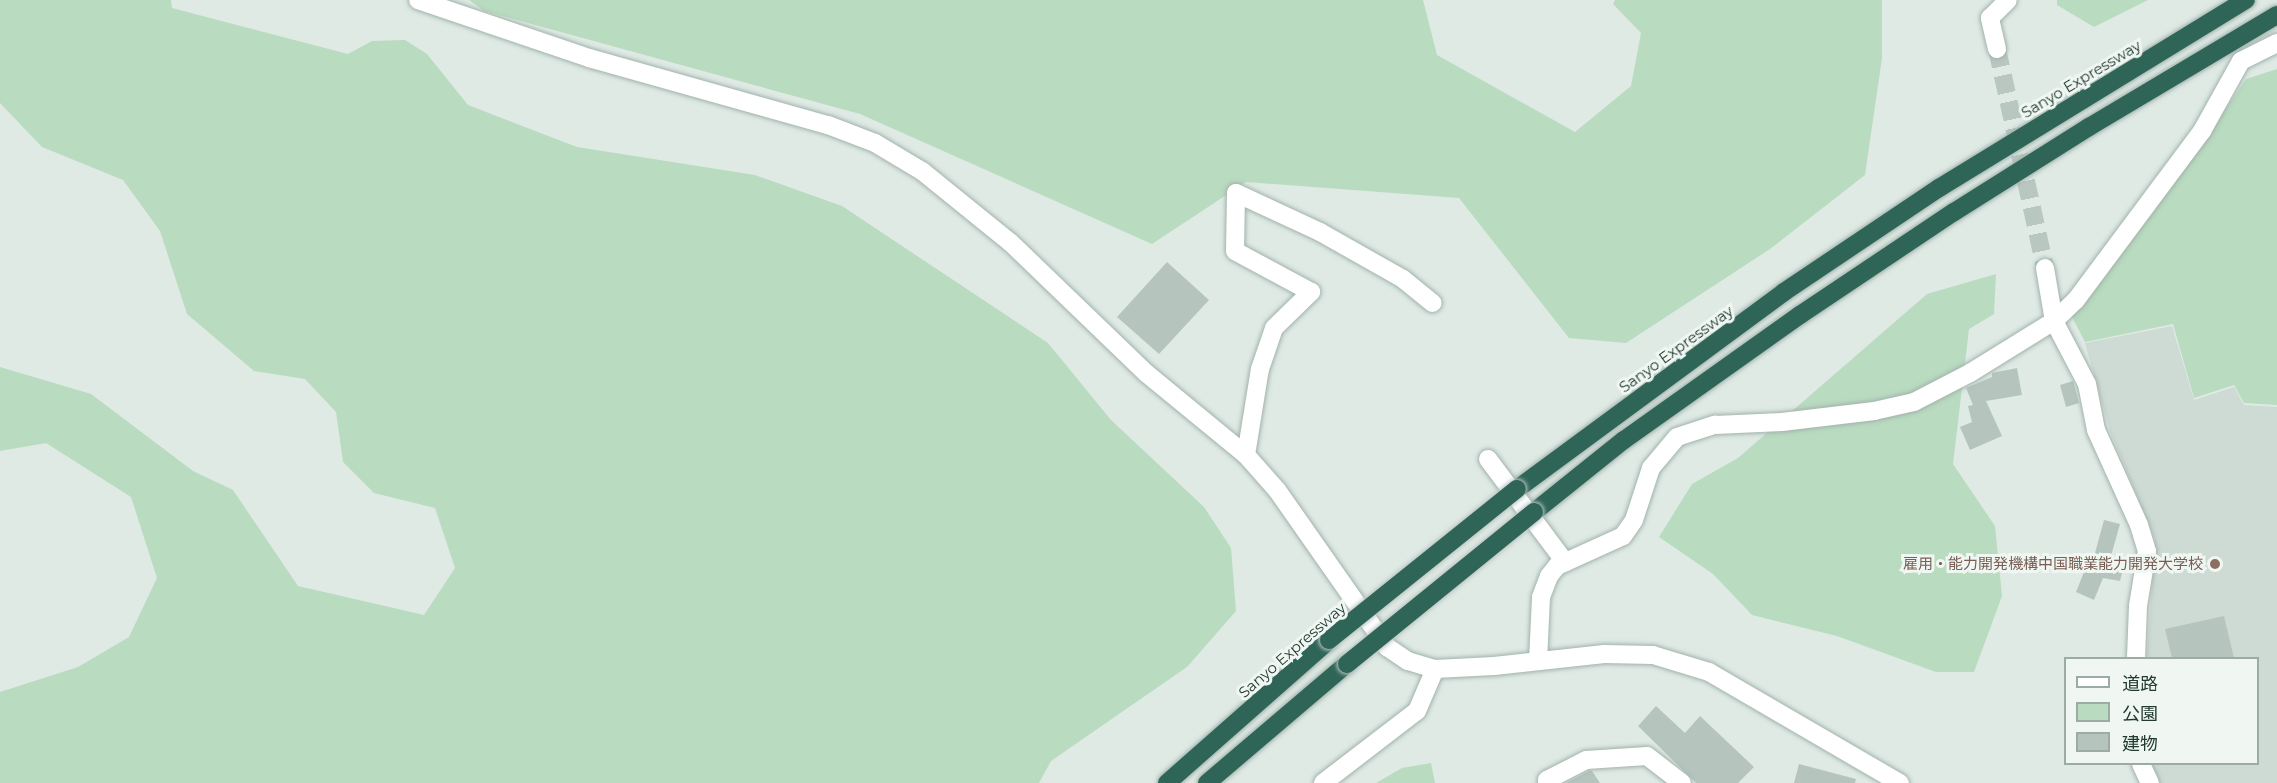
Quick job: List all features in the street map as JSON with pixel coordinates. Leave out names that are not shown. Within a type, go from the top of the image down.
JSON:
[{"type":"highway","name":"Sanyo Expressway","points":[[1167,783],[1329,640],[1517,489],[1775,299],[1939,188],[2246,0]]},
{"type":"highway","points":[[1207,783],[1347,664],[1623,440],[1800,315],[1915,238],[2089,127],[2277,15]]},
{"type":"street","points":[[418,0],[590,58],[828,125],[875,143],[921,171],[1011,243],[1146,373],[1246,455],[1277,490],[1387,647],[1408,661],[1435,669],[1604,654],[1653,655],[1709,672],[1900,783]]},
{"type":"street","points":[[1997,49],[1990,18],[2008,0]]},
{"type":"street","points":[[1538,661],[1541,597],[1549,576],[1557,566],[1623,536],[1634,519],[1652,468],[1677,437],[1715,425],[1782,422],[1874,411],[1914,402],[1970,373],[2054,321],[2076,300],[2202,131],[2241,61],[2277,43]]},
{"type":"street","points":[[1246,455],[1260,369],[1274,328],[1311,292],[1235,251],[1236,193],[1320,232],[1403,279],[1433,303]]},
{"type":"street","points":[[2045,268],[2054,321],[2087,384],[2097,430],[2139,525],[2147,551],[2138,606],[2136,657]]},
{"type":"street","points":[[1488,459],[1565,562]]},
{"type":"street","points":[[1323,783],[1417,711],[1435,669]]},
{"type":"street","points":[[1547,783],[1547,780],[1586,760],[1647,756],[1682,783]]},
{"type":"street","points":[[2141,765],[2150,783]]},
{"type":"shaded area","name":"雇用・能力開発機構中国職業能力開発大学校","points":[[2172,326],[2194,400],[2234,387],[2244,405],[2277,407],[2277,783],[2160,783],[2152,766],[2259,765],[2259,657],[2147,657],[2155,539],[2110,431],[2085,343]]},
{"type":"green space","points":[[0,0],[171,0],[172,8],[348,54],[372,41],[405,40],[427,54],[468,105],[577,147],[755,175],[842,206],[1048,343],[1111,420],[1204,507],[1231,548],[1236,611],[1187,667],[1051,761],[1039,783],[0,783],[0,692],[78,667],[129,637],[157,578],[131,497],[46,443],[0,451],[0,367],[91,394],[193,471],[233,490],[298,586],[424,615],[455,568],[435,508],[374,493],[343,462],[336,412],[305,379],[254,371],[187,314],[160,231],[123,180],[42,147],[0,103]]},
{"type":"green space","points":[[469,0],[1423,0],[1437,55],[1575,132],[1631,86],[1641,33],[1613,4],[1615,0],[1882,0],[1882,58],[1865,175],[1770,249],[1626,343],[1569,338],[1459,198],[1246,182],[1152,244],[860,114],[484,11]]},
{"type":"green space","points":[[2057,0],[2148,0],[2094,27],[2057,5]]},
{"type":"green space","points":[[2277,69],[2277,405],[2244,403],[2234,385],[2194,398],[2173,324],[2085,342],[2068,309],[2212,129],[2246,79]]},
{"type":"green space","points":[[1996,274],[1994,314],[1969,329],[1953,464],[1995,526],[2002,596],[1974,672],[1936,672],[1837,636],[1752,615],[1713,574],[1659,537],[1692,484],[1738,458],[1927,294]]},
{"type":"green space","points":[[1431,763],[1435,783],[1376,783],[1402,768]]},
{"type":"building","points":[[1167,262],[1209,300],[1159,354],[1117,317]]},
{"type":"building","points":[[2017,368],[2022,395],[1986,401],[2002,436],[1970,450],[1960,427],[1972,422],[1968,406],[1973,405],[1966,388],[1992,377],[1992,373]]},
{"type":"building","points":[[2073,381],[2079,403],[2066,407],[2060,385]]},
{"type":"building","points":[[2104,520],[2120,524],[2109,563],[2124,565],[2120,581],[2103,578],[2094,600],[2076,592],[2088,562],[2092,564]]},
{"type":"building","points":[[2224,616],[2234,657],[2172,657],[2165,629]]},
{"type":"building","points":[[1656,706],[1685,733],[1700,716],[1754,767],[1738,783],[1696,783],[1638,726]]},
{"type":"building","points":[[1799,764],[1856,779],[1855,783],[1794,783]]},
{"type":"building","points":[[1592,771],[1600,783],[1566,783]]},
{"type":"tunnel","points":[[1997,49],[2045,268]]},
{"type":"place","name":"雇用・能力開発機構中国職業能力開発大学校","points":[[2215,564]]}]
